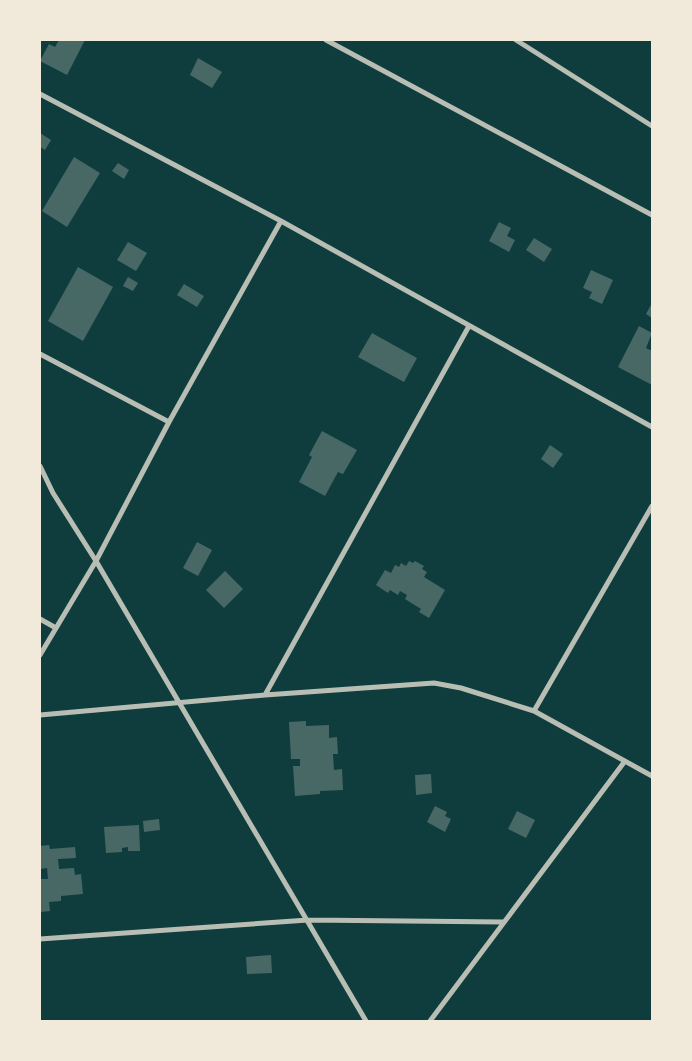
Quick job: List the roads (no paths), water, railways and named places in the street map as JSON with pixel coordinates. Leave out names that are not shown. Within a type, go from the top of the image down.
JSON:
[{"type":"street","points":[[326,40],[652,215]]},
{"type":"street","points":[[516,40],[652,126]]},
{"type":"street","points":[[40,94],[282,221],[652,427]]},
{"type":"street","points":[[40,655],[96,561],[168,422],[282,221]]},
{"type":"street","points":[[265,695],[469,326]]},
{"type":"street","points":[[40,354],[168,422]]},
{"type":"street","points":[[40,466],[53,493],[96,561],[366,1021]]},
{"type":"street","points":[[534,711],[652,506]]},
{"type":"street","points":[[40,619],[56,628]]},
{"type":"street","points":[[40,715],[265,695],[434,683],[461,688],[534,711],[652,776]]},
{"type":"street","points":[[430,1021],[625,761]]},
{"type":"street","points":[[40,939],[308,920],[503,922]]}]
